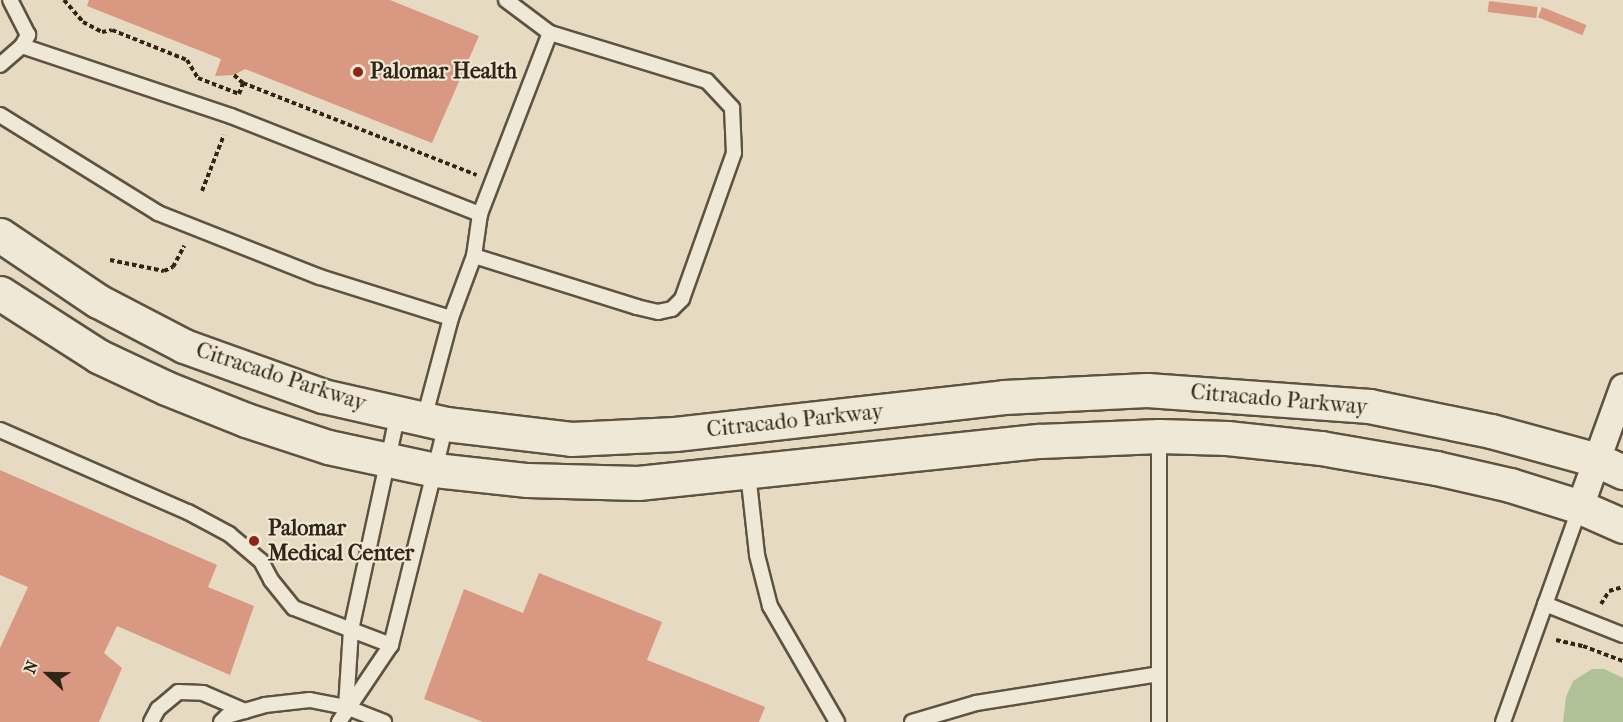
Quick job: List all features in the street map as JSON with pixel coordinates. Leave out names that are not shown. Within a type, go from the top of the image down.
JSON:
[{"type":"main road","name":"Citracado Parkway","points":[[0,235],[98,301],[184,346],[323,396],[423,418],[571,439],[675,434],[1004,397],[1147,390],[1369,406],[1491,431],[1610,466]]},
{"type":"main road","name":"Citracado Parkway","points":[[0,293],[98,356],[166,388],[246,420],[387,461],[435,470],[526,480],[638,483],[1040,441],[1160,436],[1227,438],[1332,450],[1510,485],[1580,507],[1623,526]]},
{"type":"street","points":[[1580,507],[1610,466],[1623,388]]},
{"type":"lane","points":[[0,65],[22,46],[28,35],[10,0]]},
{"type":"lane","points":[[474,255],[637,308],[658,312],[672,309],[682,299],[734,153],[732,108],[707,81],[550,33],[506,0]]},
{"type":"lane","points":[[346,707],[351,630],[387,461],[423,418],[451,318],[474,255],[480,214],[550,33]]},
{"type":"lane","points":[[22,46],[231,116],[480,214]]},
{"type":"lane","points":[[0,115],[158,213],[320,277],[451,318]]},
{"type":"lane","points":[[339,722],[346,707],[391,645],[435,470],[423,418]]},
{"type":"lane","points":[[0,430],[178,507],[229,534],[261,561],[271,580],[294,608],[391,645]]},
{"type":"lane","points":[[1159,722],[1160,436]]},
{"type":"lane","points":[[748,473],[757,555],[770,606],[837,722]]},
{"type":"lane","points":[[1503,722],[1580,507]]},
{"type":"lane","points":[[1545,604],[1623,635]]},
{"type":"lane","points":[[912,722],[976,703],[1159,674]]},
{"type":"lane","points":[[151,722],[158,709],[178,692],[203,693],[245,711]]},
{"type":"lane","points":[[221,722],[227,716],[245,711],[310,700],[346,707],[384,722]]},
{"type":"path","points":[[64,0],[83,22],[102,32],[112,30],[187,60],[198,78],[239,94],[243,84]]},
{"type":"path","points":[[234,75],[243,84],[476,175]]},
{"type":"path","points":[[202,191],[224,135]]},
{"type":"path","points":[[110,260],[164,271],[173,267],[184,246]]},
{"type":"path","points":[[1556,640],[1623,661]]},
{"type":"green space","points":[[1592,669],[1604,669],[1623,678],[1623,722],[1563,722],[1566,697],[1573,681]]},
{"type":"building","name":"Palomar Health","points":[[89,0],[390,0],[479,36],[432,143],[245,69],[234,75],[215,76],[221,59],[87,6]]},
{"type":"building","points":[[1489,1],[1538,7],[1536,18],[1488,12]]},
{"type":"building","points":[[1542,7],[1587,25],[1582,35],[1538,17]]},
{"type":"building","points":[[0,470],[217,565],[208,587],[254,606],[230,675],[117,626],[104,653],[122,668],[99,722],[0,722],[0,648],[28,587],[0,575]]},
{"type":"building","points":[[539,573],[662,622],[647,660],[765,707],[759,722],[483,722],[424,699],[464,589],[523,613]]},
{"type":"place","name":"Palomar Health","points":[[358,72]]},
{"type":"place","name":"Palomar Medical Center","points":[[254,541]]}]
